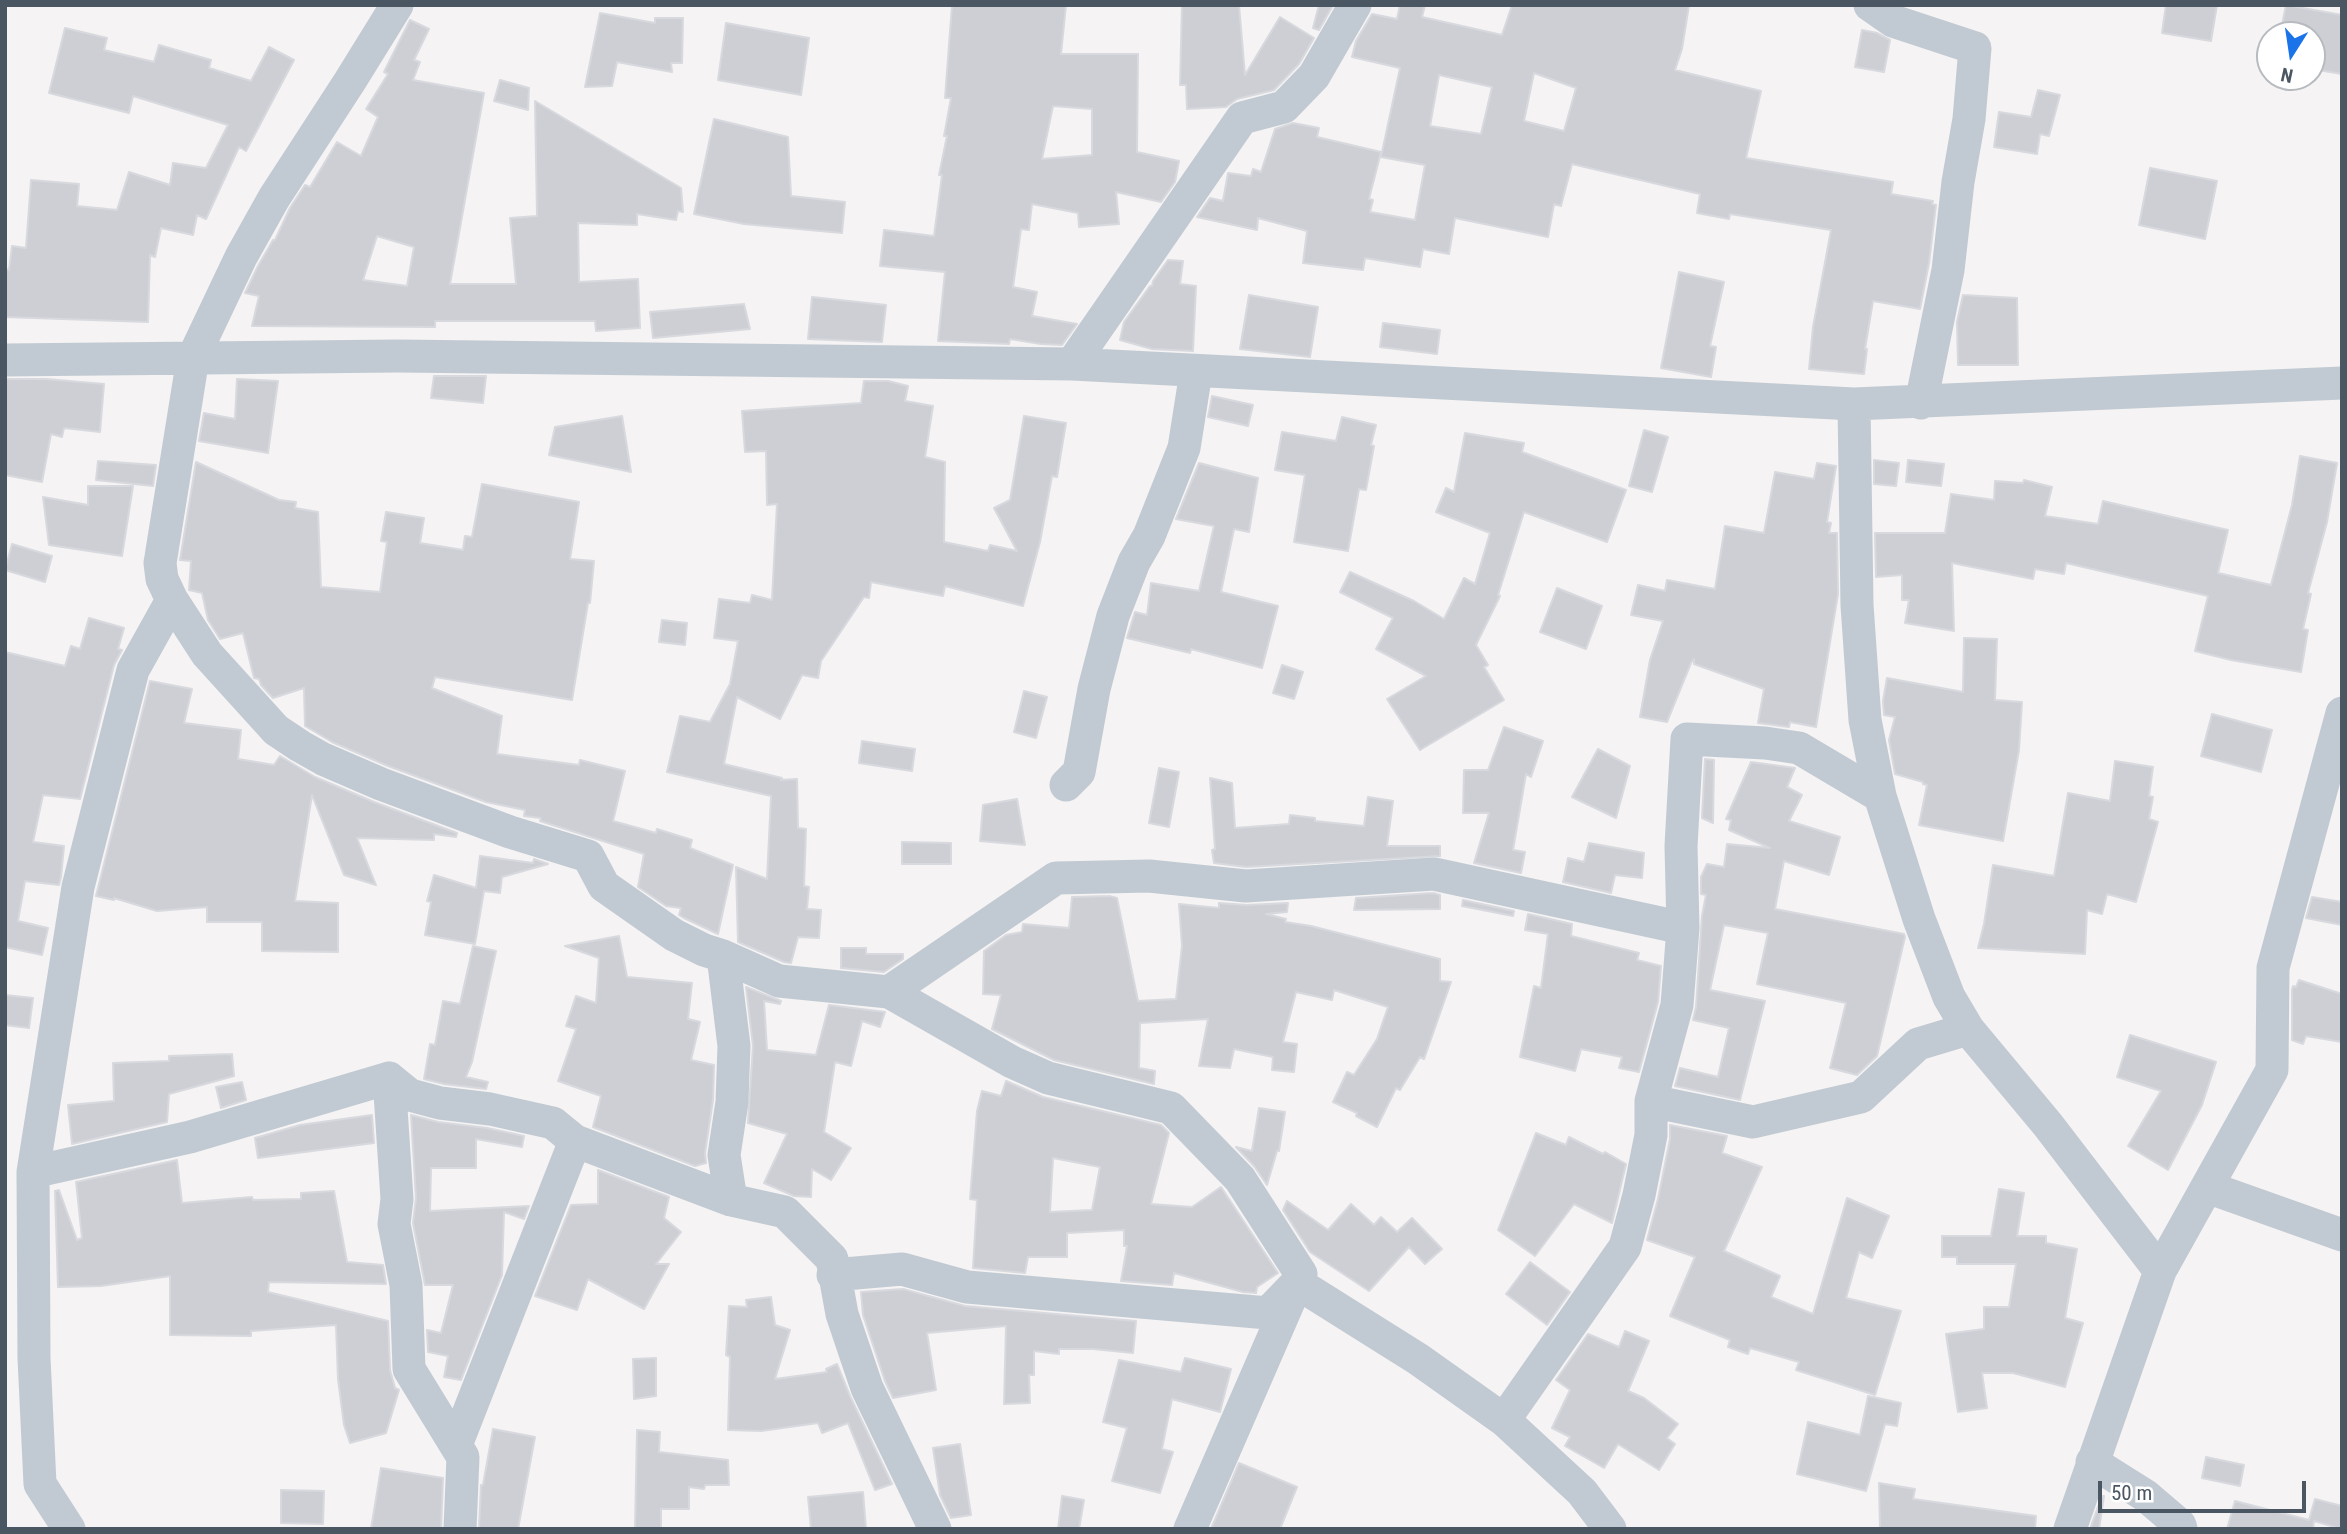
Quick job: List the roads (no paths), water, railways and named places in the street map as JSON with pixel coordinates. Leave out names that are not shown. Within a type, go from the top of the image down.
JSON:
[{"type":"street","points":[[397,5],[274,198],[241,257],[193,358],[160,563],[162,579],[172,600],[207,654],[276,730],[323,759],[509,832],[588,856],[604,886],[674,935],[779,981],[889,992],[1012,1062],[1048,1078],[1171,1108],[1240,1179],[1301,1274],[1190,1529]]},
{"type":"street","points":[[1072,364],[1242,118],[1284,107],[1314,76],[1355,5]]},
{"type":"street","points":[[1870,5],[1893,21],[1975,48],[1969,119],[1958,182],[1948,270],[1921,403]]},
{"type":"street","points":[[5,360],[398,356],[1072,364],[1854,404],[2342,383]]},
{"type":"street","points":[[1066,785],[1079,772],[1094,689],[1113,616],[1184,448],[1196,372]]},
{"type":"street","points":[[1854,404],[1857,605],[1865,720],[1880,796],[1919,919],[1949,997],[1968,1029],[2048,1125],[2160,1271]]},
{"type":"street","points":[[69,1529],[40,1484],[34,1358],[33,1171],[78,887],[133,670],[172,600]]},
{"type":"street","points":[[2070,1529],[2160,1271],[2272,1070],[2273,968],[2342,713]]},
{"type":"street","points":[[1504,1420],[1625,1247],[1639,1195],[1651,1135],[1651,1101],[1677,1005],[1683,928],[1681,846],[1687,739],[1799,748],[1880,796]]},
{"type":"street","points":[[889,992],[1056,878],[1149,876],[1246,886],[1434,874],[1683,928]]},
{"type":"street","points":[[723,956],[734,1046],[732,1102],[724,1155],[731,1200]]},
{"type":"street","points":[[1651,1101],[1753,1122],[1861,1097],[1918,1044],[1968,1029]]},
{"type":"street","points":[[33,1171],[190,1137],[389,1077]]},
{"type":"street","points":[[389,1077],[410,1095],[553,1123],[575,1141],[731,1200],[785,1212],[832,1259],[842,1314],[867,1388],[935,1529]]},
{"type":"street","points":[[389,1077],[397,1199],[394,1224],[406,1285],[408,1369],[463,1457],[460,1529]]},
{"type":"street","points":[[456,1445],[575,1141]]},
{"type":"street","points":[[2207,1187],[2342,1235]]},
{"type":"street","points":[[834,1275],[902,1269],[967,1287],[1268,1313],[1297,1283]]},
{"type":"street","points":[[1297,1283],[1418,1359],[1504,1420],[1582,1492],[1610,1529]]},
{"type":"street","points":[[2092,1462],[2146,1496],[2180,1525],[2181,1529]]}]
